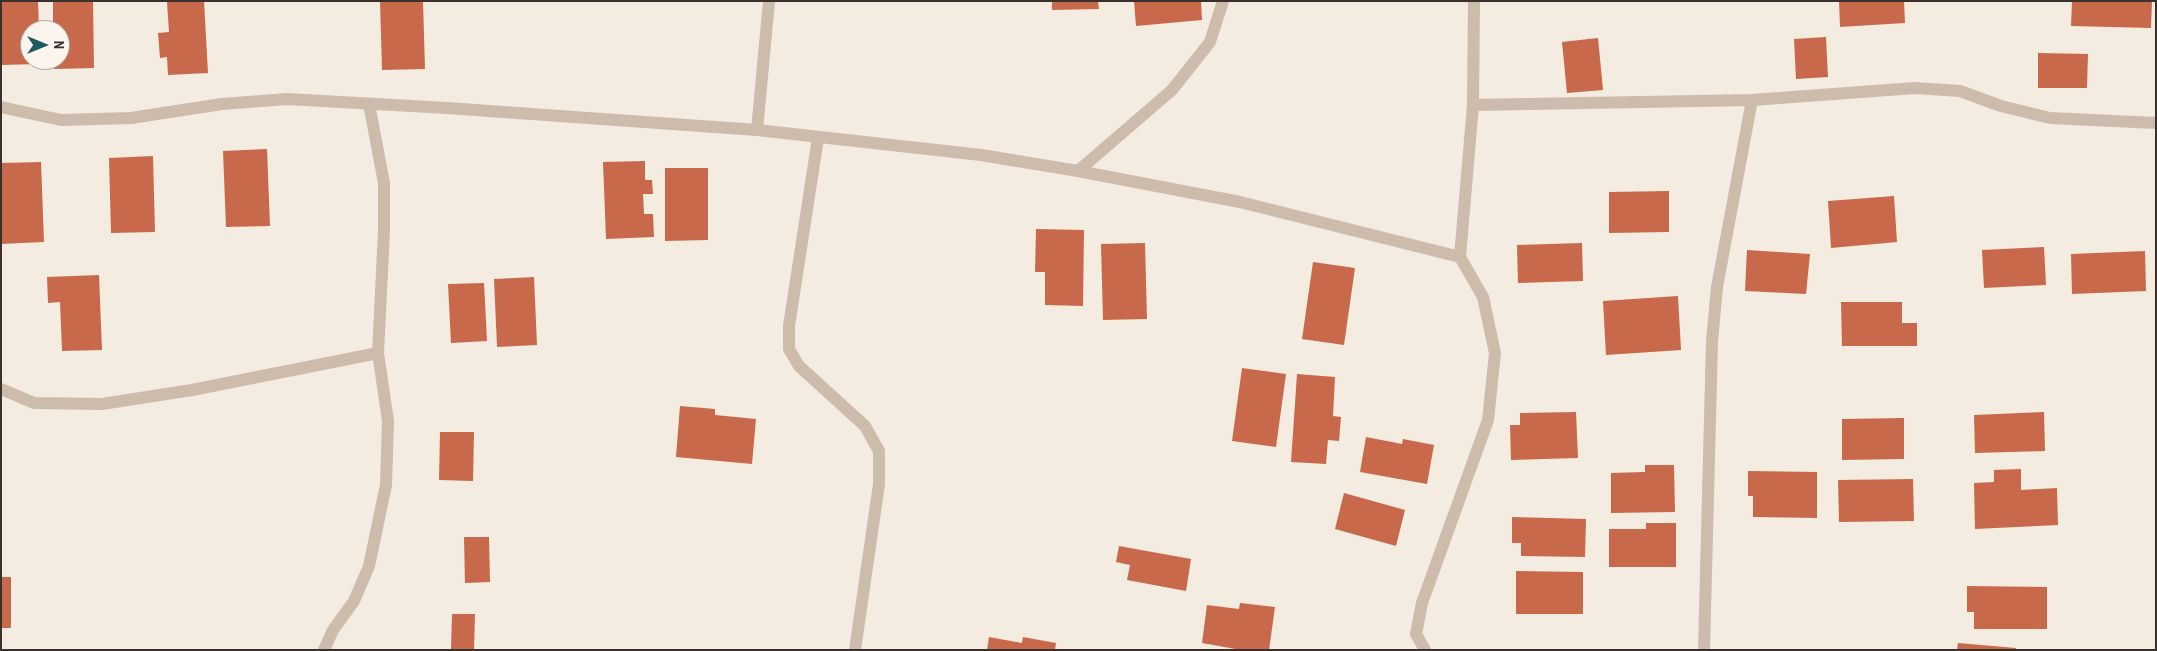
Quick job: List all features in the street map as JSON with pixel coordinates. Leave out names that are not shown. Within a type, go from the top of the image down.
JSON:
[{"type":"street","points":[[757,130],[769,1]]},
{"type":"street","points":[[1078,171],[1172,90],[1210,42],[1223,1]]},
{"type":"street","points":[[1425,650],[1416,634],[1422,603],[1488,420],[1496,353],[1483,298],[1460,257],[1473,105],[1474,1]]},
{"type":"street","points":[[1473,105],[1752,100],[1915,88],[1960,91],[2001,106],[2050,118],[2156,123]]},
{"type":"street","points":[[1,107],[61,120],[131,118],[222,104],[287,99],[757,130],[981,155],[1078,171],[1240,202],[1460,257]]},
{"type":"street","points":[[1704,650],[1712,341],[1717,287],[1752,100]]},
{"type":"street","points":[[324,650],[333,630],[354,600],[369,566],[386,485],[388,421],[378,353],[384,230],[384,183],[369,104]]},
{"type":"street","points":[[818,138],[789,326],[789,349],[798,366],[865,426],[880,451],[879,484],[855,650]]},
{"type":"street","points":[[1,389],[34,403],[102,404],[192,390],[378,353]]},
{"type":"building","points":[[1,1],[38,1],[39,20],[20,20],[20,65],[1,65]]},
{"type":"building","points":[[53,1],[93,1],[94,68],[70,69],[70,20],[53,20]]},
{"type":"building","points":[[204,1],[208,73],[168,75],[167,57],[160,58],[158,33],[169,32],[167,2]]},
{"type":"building","points":[[380,1],[423,1],[425,69],[382,70]]},
{"type":"building","points":[[1052,1],[1098,1],[1099,9],[1052,10]]},
{"type":"building","points":[[1134,1],[1201,1],[1202,20],[1136,26]]},
{"type":"building","points":[[1839,1],[1904,1],[1905,23],[1840,27]]},
{"type":"building","points":[[2072,1],[2152,1],[2151,28],[2071,26]]},
{"type":"building","points":[[1826,37],[1828,77],[1796,79],[1794,39]]},
{"type":"building","points":[[1598,38],[1603,90],[1567,93],[1562,42]]},
{"type":"building","points":[[2038,53],[2088,54],[2087,88],[2038,88]]},
{"type":"building","points":[[267,149],[270,226],[226,227],[223,151]]},
{"type":"building","points":[[153,156],[155,232],[111,233],[109,158]]},
{"type":"building","points":[[645,161],[645,180],[652,180],[653,194],[643,194],[644,214],[653,214],[654,237],[606,239],[603,162]]},
{"type":"building","points":[[41,162],[44,242],[1,244],[1,163]]},
{"type":"building","points":[[665,168],[708,168],[708,240],[665,241]]},
{"type":"building","points":[[1669,191],[1669,232],[1609,233],[1609,192]]},
{"type":"building","points":[[1894,196],[1897,242],[1831,248],[1828,201]]},
{"type":"building","points":[[1036,229],[1084,230],[1083,306],[1045,305],[1045,272],[1035,272]]},
{"type":"building","points":[[1145,243],[1147,319],[1103,320],[1101,244]]},
{"type":"building","points":[[1582,243],[1583,281],[1518,283],[1517,245]]},
{"type":"building","points":[[2044,247],[2046,285],[1984,288],[1982,250]]},
{"type":"building","points":[[1747,250],[1810,254],[1806,294],[1745,291]]},
{"type":"building","points":[[2145,251],[2146,291],[2072,294],[2071,254]]},
{"type":"building","points":[[1313,262],[1355,268],[1344,345],[1302,339]]},
{"type":"building","points":[[99,275],[102,350],[62,351],[60,302],[48,303],[47,277]]},
{"type":"building","points":[[534,277],[537,345],[497,347],[494,279]]},
{"type":"building","points":[[484,283],[487,341],[451,343],[448,284]]},
{"type":"building","points":[[1678,296],[1681,350],[1606,355],[1603,301]]},
{"type":"building","points":[[1841,302],[1902,302],[1902,323],[1917,323],[1917,346],[1842,346]]},
{"type":"building","points":[[1242,368],[1286,374],[1276,447],[1232,441]]},
{"type":"building","points":[[1297,374],[1335,377],[1333,416],[1341,417],[1339,441],[1328,440],[1326,464],[1291,462]]},
{"type":"building","points":[[680,406],[715,409],[715,415],[756,419],[752,464],[676,457]]},
{"type":"building","points":[[1576,412],[1578,458],[1511,460],[1510,425],[1520,425],[1520,413]]},
{"type":"building","points":[[2044,412],[2045,451],[1975,453],[1974,415]]},
{"type":"building","points":[[1904,418],[1904,459],[1842,460],[1842,419]]},
{"type":"building","points":[[440,432],[474,432],[473,481],[439,480]]},
{"type":"building","points":[[1366,437],[1402,444],[1403,439],[1434,445],[1427,484],[1360,472]]},
{"type":"building","points":[[1645,465],[1674,465],[1675,512],[1611,513],[1611,473],[1645,472]]},
{"type":"building","points":[[2021,469],[2021,490],[2057,488],[2058,525],[1975,529],[1974,483],[1994,482],[1994,470]]},
{"type":"building","points":[[1748,471],[1817,472],[1817,518],[1753,517],[1753,496],[1748,496]]},
{"type":"building","points":[[1913,479],[1914,521],[1839,522],[1838,480]]},
{"type":"building","points":[[1344,493],[1405,510],[1396,546],[1335,529]]},
{"type":"building","points":[[1512,517],[1586,519],[1585,557],[1521,556],[1521,543],[1512,543]]},
{"type":"building","points":[[1646,523],[1676,523],[1676,567],[1609,567],[1609,529],[1646,529]]},
{"type":"building","points":[[464,537],[489,537],[490,582],[465,583]]},
{"type":"building","points":[[1119,546],[1191,559],[1186,591],[1127,580],[1130,565],[1116,562]]},
{"type":"building","points":[[1516,571],[1583,572],[1583,614],[1516,614]]},
{"type":"building","points":[[1,577],[11,577],[11,628],[1,628]]},
{"type":"building","points":[[1967,586],[2047,587],[2047,629],[1974,629],[1974,612],[1967,612]]},
{"type":"building","points":[[1240,603],[1275,607],[1269,650],[1241,650],[1202,643],[1207,605],[1239,609]]},
{"type":"building","points":[[452,614],[475,614],[474,650],[451,650]]},
{"type":"building","points":[[989,637],[1022,643],[1023,637],[1056,643],[1055,650],[987,650]]},
{"type":"building","points":[[1958,643],[2016,648],[2016,650],[1957,650]]}]
